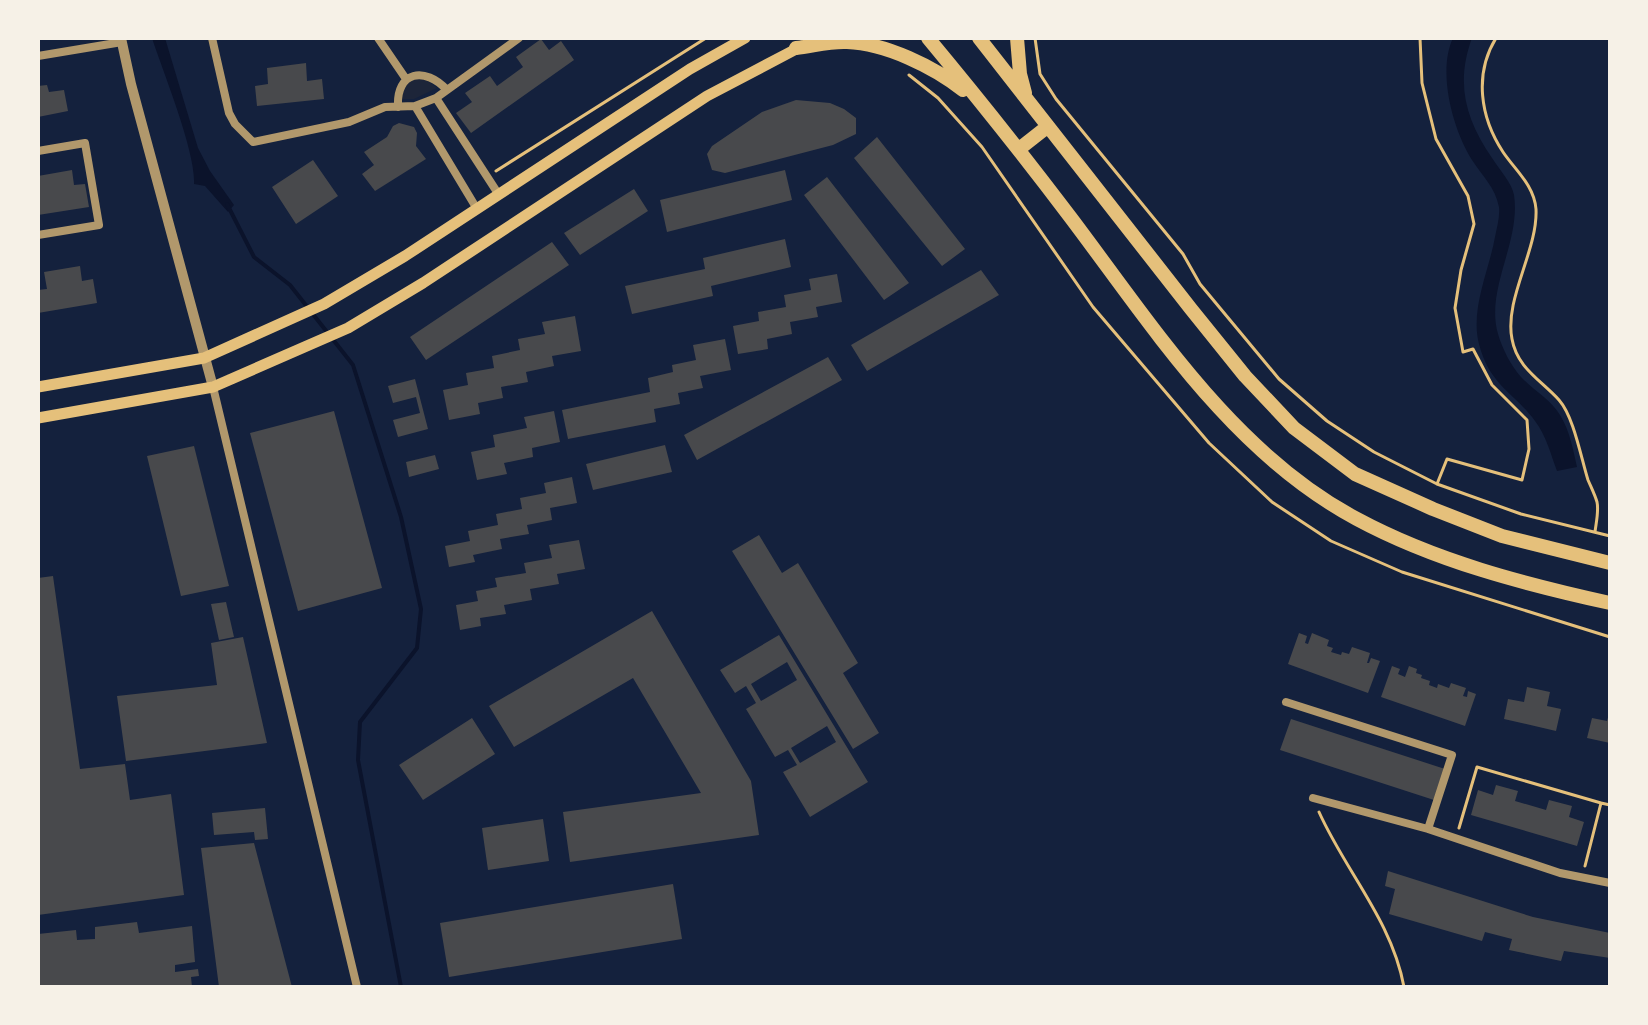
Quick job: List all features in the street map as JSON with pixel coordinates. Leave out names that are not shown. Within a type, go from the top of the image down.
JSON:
[{"type":"highway","points":[[928,38],[989,110],[1157,334],[1248,438],[1289,474],[1357,519],[1412,544],[1515,580],[1610,603]]},
{"type":"highway","points":[[979,38],[1245,376],[1294,428],[1355,474],[1433,509],[1502,536],[1610,563]]},
{"type":"highway","points":[[1017,38],[1020,74],[1028,101]]},
{"type":"highway","points":[[796,48],[846,42],[874,46],[921,64],[950,80],[989,110]]},
{"type":"highway","points":[[1019,149],[1047,127]]},
{"type":"main road","points":[[38,387],[204,358],[324,304],[405,256],[690,69],[745,38]]},
{"type":"main road","points":[[38,418],[213,387],[348,328],[423,283],[707,96],[817,38]]},
{"type":"street","points":[[212,38],[229,113],[253,142],[349,122],[370,111],[415,106],[436,98],[519,38]]},
{"type":"street","points":[[378,38],[406,79]]},
{"type":"street","points":[[38,56],[122,40],[131,84],[213,387],[357,987]]},
{"type":"street","points":[[398,107],[398,91],[406,79],[425,75],[439,81],[447,90]]},
{"type":"street","points":[[436,98],[499,195]]},
{"type":"street","points":[[415,106],[477,209]]},
{"type":"street","points":[[38,151],[85,143],[99,225],[38,235]]},
{"type":"street","points":[[1286,702],[1452,755],[1428,829]]},
{"type":"street","points":[[1313,798],[1428,829],[1530,864],[1610,883]]},
{"type":"path","points":[[487,177],[706,38]]},
{"type":"path","points":[[1035,38],[1040,74],[1056,99],[1183,254],[1200,284],[1279,379],[1327,421],[1374,452],[1437,484],[1521,514],[1610,536]]},
{"type":"path","points":[[1420,38],[1422,83],[1436,139],[1468,196],[1474,224],[1461,270],[1455,308],[1463,352],[1473,349],[1492,385],[1527,420],[1529,449],[1522,480],[1447,459],[1437,484]]},
{"type":"path","points":[[1496,38],[1486,55],[1482,86],[1486,119],[1503,151],[1527,182],[1536,207],[1533,239],[1514,310],[1511,338],[1519,361],[1539,384],[1561,402],[1598,505],[1595,533]]},
{"type":"path","points":[[1456,838],[1477,767],[1610,805]]},
{"type":"path","points":[[1313,798],[1343,858],[1387,930],[1400,965],[1404,987]]},
{"type":"path","points":[[1582,877],[1601,803]]},
{"type":"shaded area","points":[[152,38],[165,38],[198,148],[234,205],[228,212],[205,186],[194,184],[190,152]]},
{"type":"shaded area","points":[[1453,38],[1472,38],[1464,71],[1466,101],[1483,144],[1514,195],[1513,230],[1496,300],[1498,334],[1517,373],[1560,415],[1569,434],[1577,467],[1557,471],[1539,427],[1489,370],[1479,344],[1477,317],[1499,207],[1492,188],[1465,148],[1453,117],[1447,67]]},
{"type":"shaded area","points":[[415,79],[427,80],[437,88],[414,99],[401,99],[405,85]]},
{"type":"building","points":[[541,39],[549,50],[561,41],[574,60],[471,133],[456,113],[472,102],[465,93],[490,76],[497,86],[523,67],[516,57]]},
{"type":"building","points":[[306,63],[307,81],[322,79],[324,99],[257,106],[255,86],[268,84],[267,68]]},
{"type":"building","points":[[47,85],[49,92],[64,90],[68,111],[38,117],[38,86]]},
{"type":"building","points":[[796,100],[830,103],[844,109],[856,118],[856,134],[833,145],[725,173],[712,170],[707,154],[712,146],[762,112]]},
{"type":"building","points":[[399,123],[414,127],[416,146],[426,159],[375,191],[362,174],[374,165],[364,152],[387,137],[393,126]]},
{"type":"building","points":[[877,137],[965,249],[942,266],[854,158]]},
{"type":"building","points":[[313,160],[338,196],[296,224],[272,187]]},
{"type":"building","points":[[72,170],[74,185],[85,184],[89,207],[38,215],[38,176]]},
{"type":"building","points":[[785,170],[792,200],[667,232],[660,200]]},
{"type":"building","points":[[827,177],[909,283],[884,300],[804,195]]},
{"type":"building","points":[[634,189],[648,211],[580,255],[564,233]]},
{"type":"building","points":[[785,239],[791,267],[711,286],[713,296],[632,314],[625,286],[705,269],[703,258]]},
{"type":"building","points":[[552,242],[569,265],[426,360],[410,337]]},
{"type":"building","points":[[80,266],[82,281],[93,279],[97,303],[38,313],[38,290],[47,289],[44,272]]},
{"type":"building","points":[[981,270],[999,295],[867,371],[851,345]]},
{"type":"building","points":[[837,274],[842,302],[816,307],[818,317],[790,322],[792,334],[767,339],[768,349],[738,354],[733,326],[759,321],[758,312],[786,307],[784,295],[811,290],[809,279]]},
{"type":"building","points":[[575,316],[581,351],[552,356],[554,366],[526,372],[528,382],[501,387],[503,398],[478,403],[480,414],[449,420],[443,390],[468,385],[466,373],[494,368],[492,356],[520,350],[518,339],[545,334],[542,322]]},
{"type":"building","points":[[725,339],[731,370],[700,376],[703,388],[678,393],[680,404],[654,409],[656,422],[568,439],[562,410],[650,392],[648,378],[673,372],[672,365],[696,360],[693,345]]},
{"type":"building","points":[[828,357],[842,380],[697,460],[684,435]]},
{"type":"building","points":[[415,379],[428,429],[398,437],[393,420],[420,413],[416,397],[393,403],[388,386]]},
{"type":"building","points":[[334,411],[382,588],[298,611],[250,433]]},
{"type":"building","points":[[554,411],[560,442],[532,448],[533,457],[504,463],[507,474],[477,480],[471,452],[495,447],[493,435],[527,428],[524,417]]},
{"type":"building","points":[[665,445],[672,472],[593,490],[586,464]]},
{"type":"building","points":[[194,446],[229,586],[181,596],[147,456]]},
{"type":"building","points":[[435,455],[439,469],[409,477],[406,462]]},
{"type":"building","points":[[572,477],[577,503],[550,508],[552,520],[527,525],[529,534],[500,539],[502,549],[473,555],[475,562],[449,567],[445,546],[470,541],[468,531],[498,525],[496,514],[522,509],[520,498],[546,493],[544,483]]},
{"type":"building","points":[[759,535],[782,573],[798,563],[858,663],[843,673],[879,733],[853,749],[732,551]]},
{"type":"building","points":[[579,540],[585,569],[557,574],[559,584],[530,589],[532,600],[504,605],[506,614],[480,618],[481,626],[460,630],[456,605],[478,601],[476,591],[497,587],[495,578],[526,573],[524,563],[552,558],[549,545]]},
{"type":"building","points":[[53,576],[80,769],[125,764],[130,800],[171,794],[184,895],[38,915],[38,578]]},
{"type":"building","points":[[226,602],[234,637],[219,640],[211,604]]},
{"type":"building","points":[[652,611],[751,781],[759,835],[570,862],[563,812],[701,793],[633,678],[514,747],[489,706]]},
{"type":"building","points":[[1299,633],[1307,636],[1305,643],[1308,644],[1312,633],[1329,640],[1327,646],[1333,648],[1331,652],[1349,654],[1352,647],[1370,653],[1367,663],[1371,658],[1380,661],[1368,693],[1288,664]]},
{"type":"building","points":[[779,635],[868,782],[810,817],[783,772],[797,765],[788,750],[775,757],[746,709],[756,703],[746,686],[735,693],[720,670]],"holes":[[[787,662],[797,680],[761,701],[751,684]],[[827,726],[836,742],[800,763],[791,748]]]},
{"type":"building","points":[[243,637],[267,743],[126,761],[117,696],[217,685],[211,643]]},
{"type":"building","points":[[1392,666],[1400,669],[1398,674],[1405,677],[1409,666],[1417,669],[1416,673],[1422,675],[1421,678],[1437,688],[1438,684],[1449,688],[1451,683],[1466,688],[1463,696],[1467,697],[1468,691],[1476,694],[1465,726],[1381,697]]},
{"type":"building","points":[[1527,687],[1550,692],[1547,706],[1561,709],[1556,731],[1504,719],[1508,699],[1524,702]]},
{"type":"building","points":[[1609,714],[1610,743],[1587,738],[1592,718],[1607,721]]},
{"type":"building","points":[[472,718],[495,754],[423,800],[399,765]]},
{"type":"building","points":[[1291,719],[1445,769],[1434,800],[1280,750]]},
{"type":"building","points":[[1496,785],[1518,791],[1515,801],[1546,810],[1549,800],[1572,806],[1569,817],[1584,822],[1577,846],[1471,815],[1478,790],[1493,795]]},
{"type":"building","points":[[265,808],[268,839],[255,840],[254,832],[214,835],[212,813]]},
{"type":"building","points":[[543,819],[549,861],[488,870],[482,828]]},
{"type":"building","points":[[254,843],[292,987],[219,987],[201,848]]},
{"type":"building","points":[[1388,871],[1533,917],[1610,933],[1610,958],[1564,951],[1561,961],[1509,950],[1512,939],[1485,932],[1482,941],[1389,914],[1395,889],[1385,886]]},
{"type":"building","points":[[673,884],[682,939],[449,977],[440,923]]},
{"type":"building","points":[[137,922],[139,933],[192,926],[195,962],[175,965],[175,972],[198,969],[199,976],[191,977],[192,987],[38,987],[38,934],[76,930],[77,940],[95,939],[95,927]]},
{"type":"waterway","points":[[227,204],[254,257],[290,285],[353,365],[401,517],[421,609],[417,648],[360,722],[358,760],[401,987]]}]
